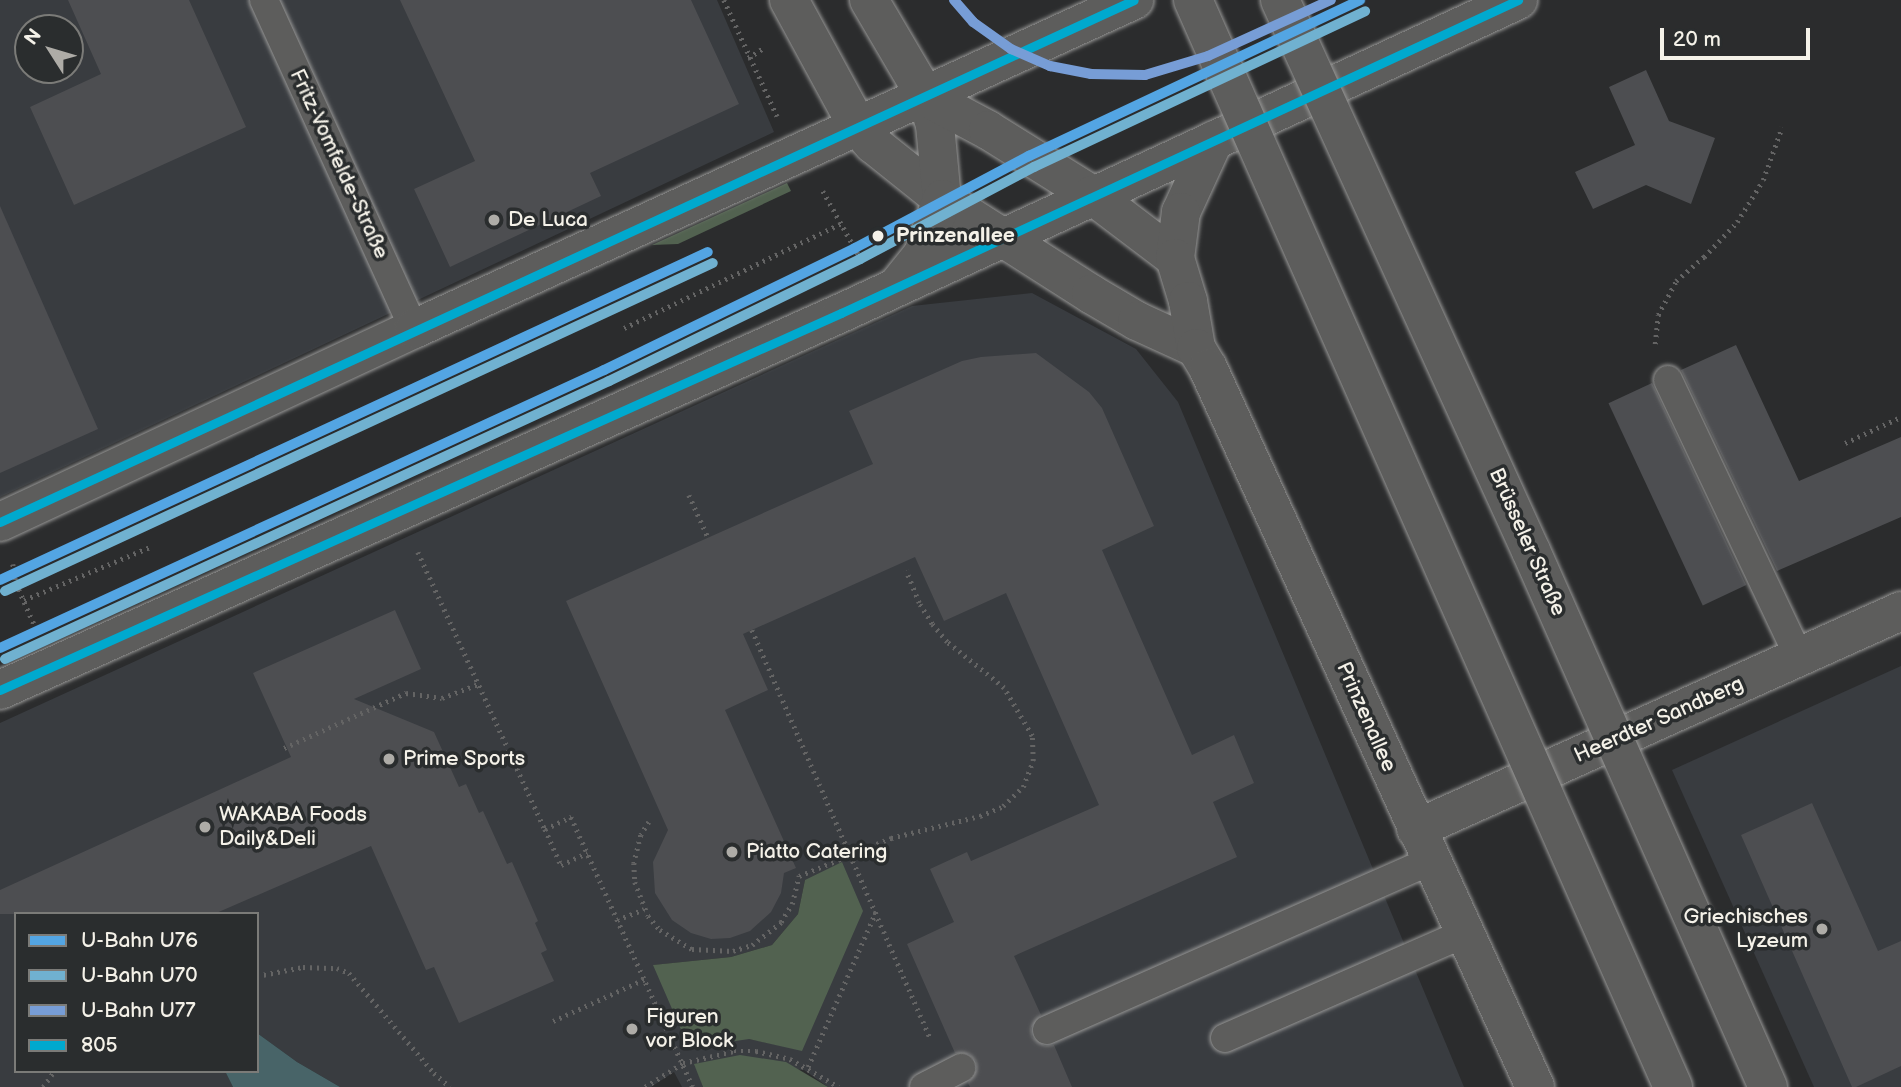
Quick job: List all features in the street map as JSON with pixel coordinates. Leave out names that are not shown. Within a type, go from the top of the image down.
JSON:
[{"type":"main road","points":[[789,0],[858,127],[873,144],[942,199],[1137,321],[1196,348]]},
{"type":"main road","points":[[869,0],[926,97],[935,125],[942,199],[923,254],[888,291]]},
{"type":"main road","points":[[3,521],[414,329],[1134,0]]},
{"type":"main road","points":[[1193,0],[1673,1087]]},
{"type":"main road","name":"Brüsseler Straße","points":[[1280,0],[1531,551],[1768,1087]]},
{"type":"main road","points":[[7,682],[56,665],[888,291],[1518,0]]},
{"type":"main road","points":[[926,97],[988,130],[1092,195],[1175,258]]},
{"type":"main road","name":"Prinzenallee","points":[[1214,140],[1181,212],[1175,258],[1188,301],[1196,348],[1214,380],[1535,1087]]},
{"type":"main road","name":"Heerdter Sandberg","points":[[1424,845],[1798,657],[1901,611]]},
{"type":"lane","name":"Fritz-Vomfelde-Straße","points":[[264,0],[414,329]]},
{"type":"lane","points":[[1668,380],[1798,657]]},
{"type":"lane","points":[[1048,1030],[1328,906],[1424,845]]},
{"type":"lane","points":[[1225,1038],[1464,934]]},
{"type":"path","points":[[724,0],[796,155],[888,291]]},
{"type":"path","points":[[1668,380],[1655,344],[1658,315],[1676,281],[1704,257],[1737,222],[1763,180],[1782,127]]},
{"type":"path","points":[[624,328],[842,223]]},
{"type":"path","points":[[1845,443],[1901,417]]},
{"type":"path","points":[[689,495],[708,537]]},
{"type":"path","points":[[398,510],[561,865],[587,853]]},
{"type":"path","points":[[3,521],[16,583],[56,665]]},
{"type":"path","points":[[24,600],[150,547]]},
{"type":"path","points":[[649,822],[641,835],[634,863],[635,881],[644,909],[660,930],[677,942],[709,952],[733,951],[752,944],[781,922],[792,904],[799,876],[891,838],[980,816],[1003,807],[1023,787],[1033,761],[1032,736],[1004,688],[947,642],[919,603],[906,570]]},
{"type":"path","points":[[752,630],[876,911],[944,1076]]},
{"type":"path","points":[[284,748],[406,693],[442,698],[479,684]]},
{"type":"path","points":[[545,829],[571,817],[694,1087]]},
{"type":"path","points":[[617,920],[644,909]]},
{"type":"path","points":[[808,1067],[876,911]]},
{"type":"path","points":[[259,976],[303,967],[337,968],[349,973],[434,1073],[450,1087]]},
{"type":"path","points":[[553,1021],[645,979]]},
{"type":"path","points":[[645,1087],[683,1063],[734,1051],[772,1054],[808,1067],[839,1087]]},
{"type":"shaded area","points":[[0,0],[717,0],[774,132],[0,497]]},
{"type":"shaded area","points":[[1032,293],[1136,349],[1178,402],[1464,1087],[828,1087],[804,1070],[695,1064],[703,1087],[682,1087],[674,1072],[651,1087],[340,1087],[297,1062],[259,1034],[259,912],[14,912],[14,1073],[226,1073],[233,1087],[0,1087],[0,723],[912,306]],"holes":[[[805,880],[802,1050],[749,1039],[654,965],[731,957],[772,945],[798,914]]]},
{"type":"shaded area","name":"Griechisches Lyzeum","points":[[1901,666],[1901,1087],[1814,1087],[1672,770]]},
{"type":"green space","points":[[787,183],[791,191],[678,244],[652,245]]},
{"type":"green space","points":[[842,862],[863,911],[802,1051],[749,1039],[689,1048],[653,965],[731,957],[772,945],[798,914],[805,880]]},
{"type":"green space","points":[[740,1055],[786,1062],[828,1087],[703,1087],[694,1064]]},
{"type":"water","points":[[259,1034],[297,1062],[340,1087],[233,1087],[226,1073],[259,1073]]},
{"type":"building","points":[[68,0],[189,0],[246,127],[74,205],[30,107],[101,74],[84,36],[84,14],[74,14]]},
{"type":"building","points":[[400,0],[691,0],[739,104],[590,173],[601,196],[450,267],[414,189],[475,161]]},
{"type":"building","points":[[1646,70],[1669,121],[1715,138],[1691,204],[1646,185],[1593,209],[1575,172],[1635,145],[1609,87]]},
{"type":"building","points":[[0,206],[98,429],[0,473]]},
{"type":"building","points":[[1736,345],[1799,481],[1901,437],[1901,517],[1777,571],[1681,370]]},
{"type":"building","points":[[1036,353],[1089,392],[1102,408],[1154,526],[1102,550],[1192,755],[1234,735],[1254,783],[1213,802],[1237,857],[1014,956],[1041,1015],[1031,1028],[1032,1037],[1045,1046],[1054,1045],[1072,1087],[970,1087],[968,1083],[977,1069],[976,1061],[969,1054],[955,1053],[907,944],[954,922],[930,869],[967,852],[971,861],[1099,805],[1006,593],[944,621],[915,557],[743,634],[768,690],[725,710],[796,868],[784,873],[781,893],[771,912],[750,931],[730,938],[711,939],[691,933],[672,920],[655,893],[653,862],[668,830],[566,601],[873,464],[849,411],[962,361]]},
{"type":"building","points":[[1652,383],[1746,585],[1703,605],[1608,403]]},
{"type":"building","points":[[395,610],[421,669],[354,699],[434,732],[459,787],[466,784],[479,813],[483,811],[507,864],[512,862],[538,921],[535,923],[547,950],[541,953],[554,981],[459,1023],[434,967],[426,970],[371,846],[219,912],[0,914],[0,890],[291,757],[253,673]]},
{"type":"building","points":[[1812,803],[1878,951],[1901,941],[1901,1066],[1856,1087],[1852,1087],[1741,835]]},
{"type":"metro line","name":"U77","points":[[954,0],[973,22],[1011,49],[1050,66],[1091,74],[1145,75],[1208,56],[1331,0]]},
{"type":"metro line","name":"U76","points":[[0,648],[604,370],[855,248],[1029,156],[1360,0]]},
{"type":"metro line","name":"U70","points":[[5,659],[609,381],[860,259],[1034,167],[1365,11]]},
{"type":"metro line","name":"U76","points":[[0,580],[708,252]]},
{"type":"metro line","name":"U70","points":[[5,591],[713,263]]},
{"type":"transit line","name":"805","points":[[0,522],[1134,0]]},
{"type":"transit line","name":"805","points":[[0,690],[841,313],[1518,0]]},
{"type":"place","name":"De Luca","points":[[494,220]]},
{"type":"place","name":"Prinzenallee","points":[[878,236]]},
{"type":"place","name":"Prime Sports","points":[[389,759]]},
{"type":"place","name":"WAKABA Foods Daily&Deli","points":[[205,827]]},
{"type":"place","name":"Piatto Catering","points":[[732,852]]},
{"type":"place","name":"Griechisches Lyzeum","points":[[1822,929]]},
{"type":"place","name":"Figuren vor Block","points":[[632,1029]]}]
